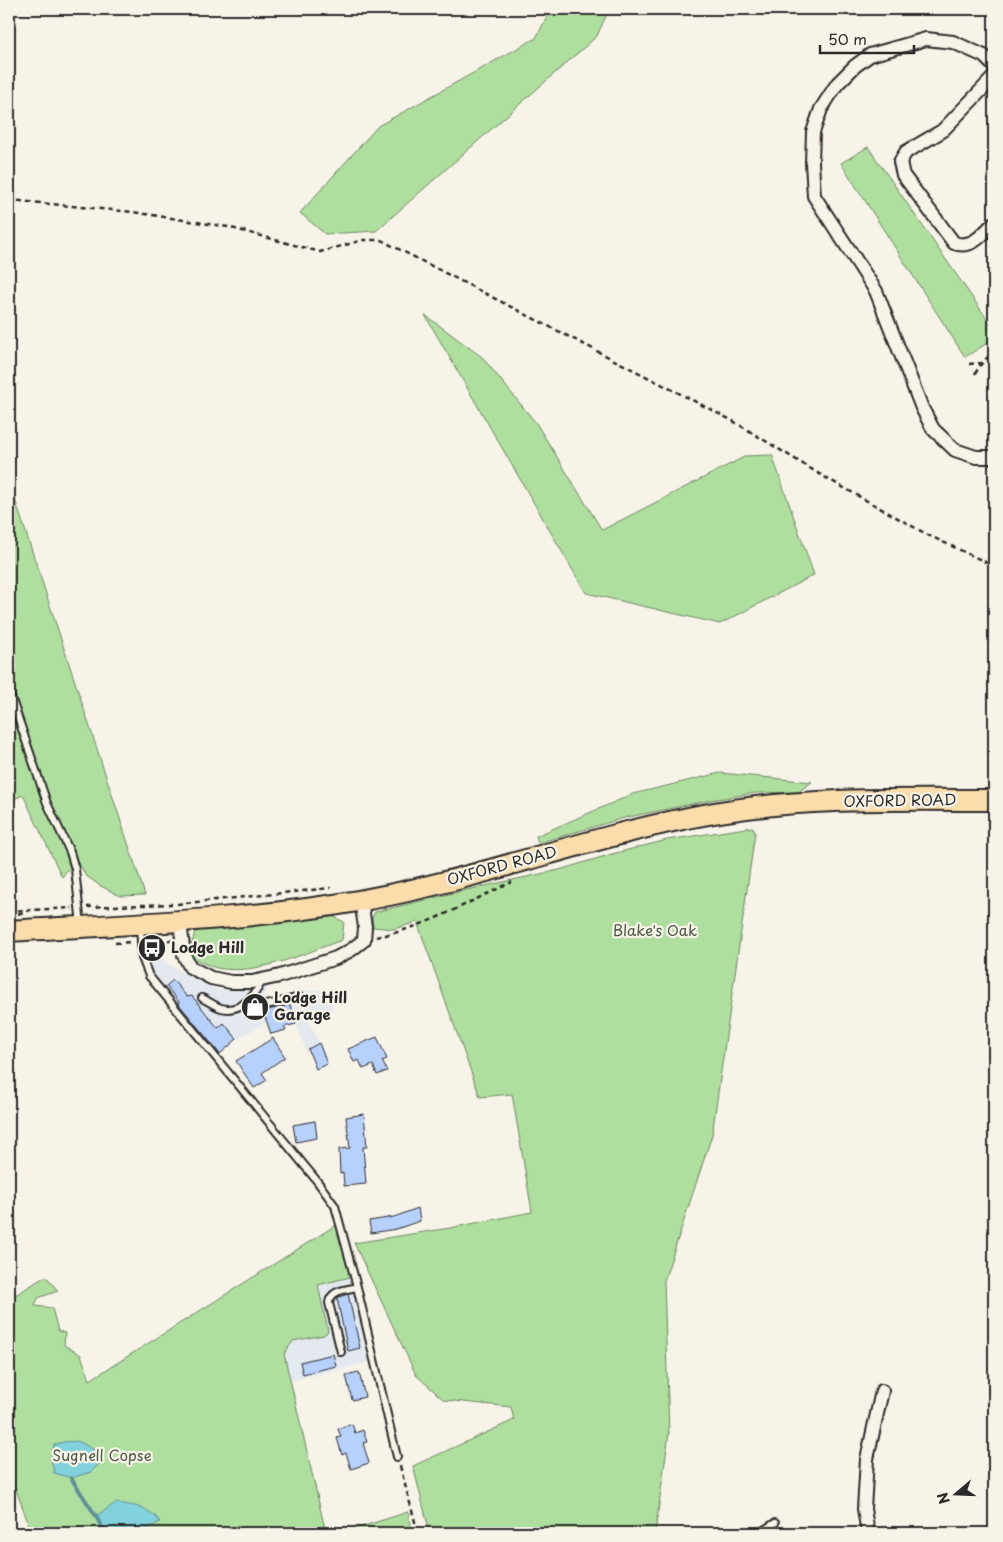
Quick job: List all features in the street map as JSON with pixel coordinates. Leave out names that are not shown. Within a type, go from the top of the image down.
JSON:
[{"type":"main road","name":"OXFORD ROAD","points":[[9,931],[81,928],[140,933],[181,930],[310,909],[432,885],[627,832],[756,806],[905,800],[994,800]]},
{"type":"street","points":[[994,66],[984,56],[953,42],[933,40],[926,40],[870,55],[855,66],[838,84],[821,109],[813,132],[812,162],[814,196],[876,291],[922,408],[933,429],[955,450],[976,457],[994,457]]},
{"type":"street","points":[[994,78],[942,131],[906,152],[900,162],[903,176],[954,243],[961,246],[970,244],[978,239],[994,223]]},
{"type":"street","points":[[181,930],[184,955],[190,967],[211,978],[231,982],[252,982],[280,976],[336,958],[351,950],[364,940],[366,927],[361,900]]},
{"type":"street","points":[[868,1533],[864,1509],[866,1459],[882,1391]]},
{"type":"lane","points":[[9,691],[47,802],[70,852],[74,869],[81,928]]},
{"type":"lane","points":[[140,933],[142,958],[149,976],[317,1180],[336,1206],[397,1457]]},
{"type":"lane","points":[[202,998],[220,1008],[228,1008],[244,1003],[256,994],[262,980]]},
{"type":"lane","points":[[251,998],[262,1006],[300,997]]},
{"type":"lane","points":[[341,1352],[329,1303],[330,1298],[336,1292],[357,1287]]},
{"type":"lane","points":[[759,1533],[775,1523]]},
{"type":"path","points":[[9,200],[133,212],[228,227],[320,252],[363,240],[381,240],[733,421],[821,475],[928,535],[994,566]]},
{"type":"path","points":[[975,374],[988,356],[994,353]]},
{"type":"path","points":[[969,364],[982,363]]},
{"type":"path","points":[[364,940],[397,933],[481,898],[515,880]]},
{"type":"path","points":[[9,911],[79,908]]},
{"type":"path","points":[[9,916],[30,910]]},
{"type":"path","points":[[129,942],[140,933],[181,930]]},
{"type":"path","points":[[397,1457],[418,1533]]},
{"type":"shaded area","name":"Lodge Hill Garage","points":[[156,955],[173,967],[218,990],[270,984],[263,996],[270,1000],[317,989],[328,993],[333,1009],[308,1017],[319,1043],[306,1050],[296,1024],[271,1034],[267,1022],[237,1039],[218,1055],[154,978],[148,961]]},
{"type":"shaded area","points":[[350,1277],[370,1362],[290,1381],[284,1354],[293,1341],[324,1335],[317,1285]]},
{"type":"green space","points":[[551,9],[609,9],[597,36],[376,231],[325,234],[300,213],[378,126],[536,38]]},
{"type":"green space","points":[[868,147],[994,329],[994,339],[965,357],[841,163]]},
{"type":"green space","points":[[425,315],[482,357],[536,423],[602,530],[746,456],[772,455],[814,575],[720,624],[586,593]]},
{"type":"green space","points":[[9,481],[145,895],[120,896],[85,875],[82,868],[67,870],[62,877],[23,795],[12,800],[9,793]]},
{"type":"green space","points":[[720,773],[812,782],[798,792],[755,793],[711,800],[624,818],[538,843],[536,836],[633,794]]},
{"type":"green space","name":"Blake's Oak","points":[[753,827],[755,833],[712,1135],[664,1281],[669,1433],[655,1533],[430,1533],[413,1466],[514,1420],[511,1407],[444,1400],[416,1375],[354,1243],[450,1228],[532,1212],[512,1094],[480,1097],[417,922],[394,929],[373,927],[372,918],[375,912],[559,870],[667,840]]},
{"type":"green space","points":[[330,915],[344,922],[342,940],[281,962],[248,969],[232,970],[217,968],[189,956],[195,931]]},
{"type":"green space","name":"Sugnell Copse","points":[[336,1225],[350,1277],[318,1285],[328,1331],[324,1335],[293,1341],[284,1354],[326,1533],[32,1533],[9,1471],[9,1299],[46,1276],[58,1291],[38,1298],[35,1306],[52,1308],[58,1331],[65,1333],[64,1345],[81,1355],[90,1380]]},
{"type":"green space","points":[[408,1512],[413,1533],[342,1533]]},
{"type":"water","points":[[78,1441],[100,1453],[102,1461],[91,1472],[71,1478],[54,1473],[51,1458],[54,1445]]},
{"type":"water","points":[[116,1503],[146,1510],[160,1522],[139,1533],[108,1533],[99,1524],[96,1516]]},
{"type":"building","points":[[173,980],[187,997],[192,996],[218,1028],[224,1023],[237,1039],[220,1054],[166,986]]},
{"type":"building","points":[[290,1005],[296,1024],[284,1027],[286,1030],[271,1034],[263,1011]]},
{"type":"building","points":[[377,1037],[387,1059],[382,1061],[387,1071],[377,1075],[373,1065],[363,1069],[359,1060],[354,1062],[348,1049]]},
{"type":"building","points":[[273,1038],[285,1057],[262,1073],[267,1080],[254,1088],[236,1061]]},
{"type":"building","points":[[319,1043],[327,1064],[316,1069],[308,1049]]},
{"type":"building","points":[[364,1114],[367,1147],[363,1147],[366,1184],[344,1186],[343,1173],[340,1174],[339,1149],[350,1148],[346,1117]]},
{"type":"building","points":[[315,1121],[317,1138],[296,1142],[293,1125]]},
{"type":"building","points":[[418,1208],[420,1221],[396,1229],[371,1233],[369,1221],[394,1217]]},
{"type":"building","points":[[348,1294],[360,1348],[348,1351],[337,1298]]},
{"type":"building","points":[[333,1354],[336,1366],[303,1374],[300,1362]]},
{"type":"building","points":[[359,1372],[365,1397],[352,1400],[346,1375]]},
{"type":"building","points":[[352,1424],[355,1433],[363,1430],[367,1442],[363,1443],[369,1463],[351,1469],[346,1453],[342,1455],[337,1438],[341,1437],[338,1429]]},
{"type":"waterway","points":[[71,1478],[96,1516],[104,1533]]},
{"type":"place","name":"Lodge Hill","points":[[152,948]]},
{"type":"place","name":"Lodge Hill Garage","points":[[255,1007]]}]
